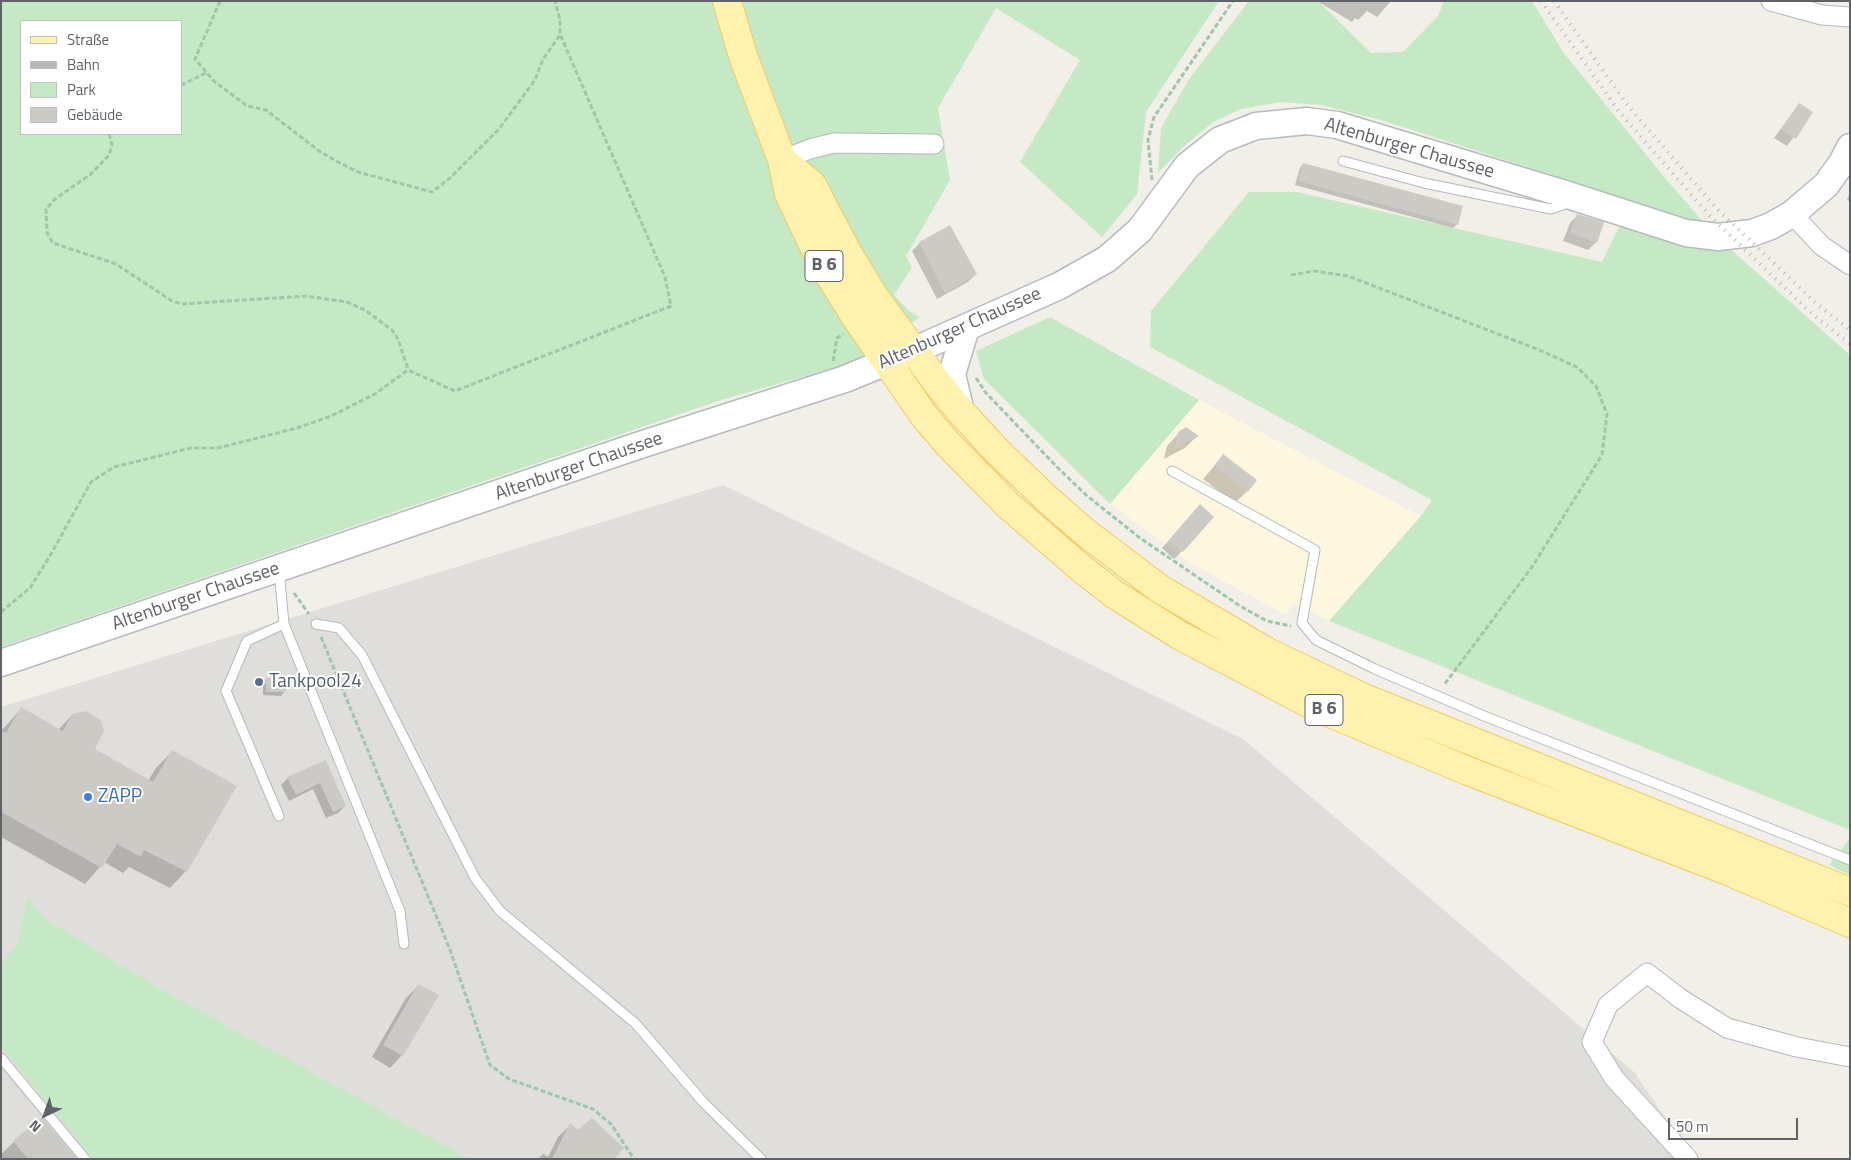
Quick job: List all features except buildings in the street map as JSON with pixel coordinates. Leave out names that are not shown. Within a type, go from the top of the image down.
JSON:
[{"type":"main road","name":"B 6","points":[[727,1],[743,56],[782,160],[789,194],[821,261],[886,362],[937,430],[1009,506],[1046,539],[1114,594],[1179,635],[1294,696],[1399,743],[1728,871],[1850,923]]},
{"type":"main road","name":"B 6","points":[[782,160],[812,184],[860,273],[913,351],[961,412],[1046,498],[1112,554],[1160,589],[1269,653],[1364,698],[1850,892]]},
{"type":"street","points":[[1771,1],[1822,15],[1850,17]]},
{"type":"street","name":"Altenburger Chaussee","points":[[1,663],[637,446],[830,384],[913,351],[1074,278],[1107,259],[1140,230],[1187,166],[1220,140],[1256,126],[1307,121],[1336,126],[1568,195],[1686,233],[1702,236],[1734,237],[1752,233],[1771,226],[1792,214],[1830,180],[1850,147]]},
{"type":"street","points":[[782,160],[810,149],[834,143],[934,144]]},
{"type":"street","points":[[1792,214],[1822,246],[1850,265]]},
{"type":"street","name":"B 6","points":[[961,412],[953,382],[954,365],[966,328]]},
{"type":"street","points":[[1688,1159],[1614,1078],[1592,1042],[1608,1005],[1647,973],[1680,999],[1727,1028],[1796,1047],[1850,1056]]},
{"type":"lane","points":[[1343,161],[1424,183],[1551,209],[1565,204],[1568,195]]},
{"type":"lane","points":[[1172,471],[1315,550],[1302,623],[1316,640],[1436,695],[1850,860]]},
{"type":"lane","points":[[278,569],[284,624],[400,911],[404,944]]},
{"type":"lane","points":[[279,816],[226,691],[247,641],[284,624]]},
{"type":"lane","points":[[316,624],[339,628],[362,656],[475,878],[500,912],[635,1023],[703,1102],[761,1159]]},
{"type":"lane","points":[[1,1058],[85,1159]]},
{"type":"path","points":[[220,1],[195,59],[206,73],[247,106],[266,110],[319,151],[338,162],[358,172],[432,192],[456,173],[500,129],[535,80],[543,59],[560,34]]},
{"type":"path","points":[[109,135],[112,145],[109,155],[91,174],[55,199],[46,210],[47,233],[53,243],[116,264],[172,301],[182,304],[306,296],[347,302],[365,310],[392,330],[398,340],[408,370],[455,391],[671,306],[665,278],[560,34],[560,20],[555,1]]},
{"type":"path","points":[[1167,193],[1150,179],[1148,140],[1154,117],[1233,1]]},
{"type":"path","points":[[182,85],[206,73]]},
{"type":"path","points":[[1291,275],[1314,271],[1348,276],[1537,349],[1576,367],[1596,386],[1607,414],[1602,454],[1532,567],[1436,695]]},
{"type":"path","points":[[954,365],[972,372],[986,393],[1058,468],[1086,495],[1140,538],[1240,606],[1267,621],[1291,626],[1302,623]]},
{"type":"path","points":[[1,612],[30,588],[91,482],[114,468],[191,448],[218,448],[297,428],[331,416],[375,394],[408,370]]},
{"type":"path","points":[[278,569],[316,624],[449,947],[490,1066],[509,1079],[592,1109],[611,1124],[634,1159]]},
{"type":"shaded area","points":[[1199,400],[1421,516],[1329,621],[1293,604],[1286,615],[1194,565],[1110,504]]},
{"type":"shaded area","points":[[723,485],[1243,739],[1634,1072],[1694,1159],[1,1159],[1,707]]},
{"type":"green space","points":[[1,1],[1219,1],[1146,112],[1137,194],[1102,237],[1020,162],[1080,60],[996,8],[938,108],[950,180],[906,256],[912,267],[894,295],[909,311],[920,317],[855,362],[721,400],[1,647]]},
{"type":"green space","points":[[1249,1],[1318,1],[1371,53],[1403,52],[1438,16],[1444,1],[1532,1],[1563,52],[1665,178],[1705,224],[1381,120],[1321,105],[1281,102],[1241,109],[1213,122],[1182,148],[1158,173],[1161,128],[1189,79]]},
{"type":"green space","points":[[1249,192],[1297,192],[1602,262],[1620,225],[1730,249],[1850,355],[1850,830],[1329,621],[1421,516],[1432,500],[1150,347],[1151,311]]},
{"type":"green space","points":[[1050,317],[1199,400],[1110,504],[984,379],[976,351]]},
{"type":"green space","points":[[1850,838],[1850,875],[1829,865]]},
{"type":"green space","points":[[28,897],[45,919],[155,986],[469,1159],[93,1159],[1,1046],[1,964],[17,946]]},
{"type":"railway","points":[[1541,1],[1620,113],[1710,216],[1810,312],[1850,344]]},
{"type":"railway","points":[[1554,1],[1628,106],[1718,210],[1817,304],[1850,330]]},
{"type":"place","name":"Tankpool24","points":[[259,682]]},
{"type":"place","name":"ZAPP","points":[[88,797]]}]
